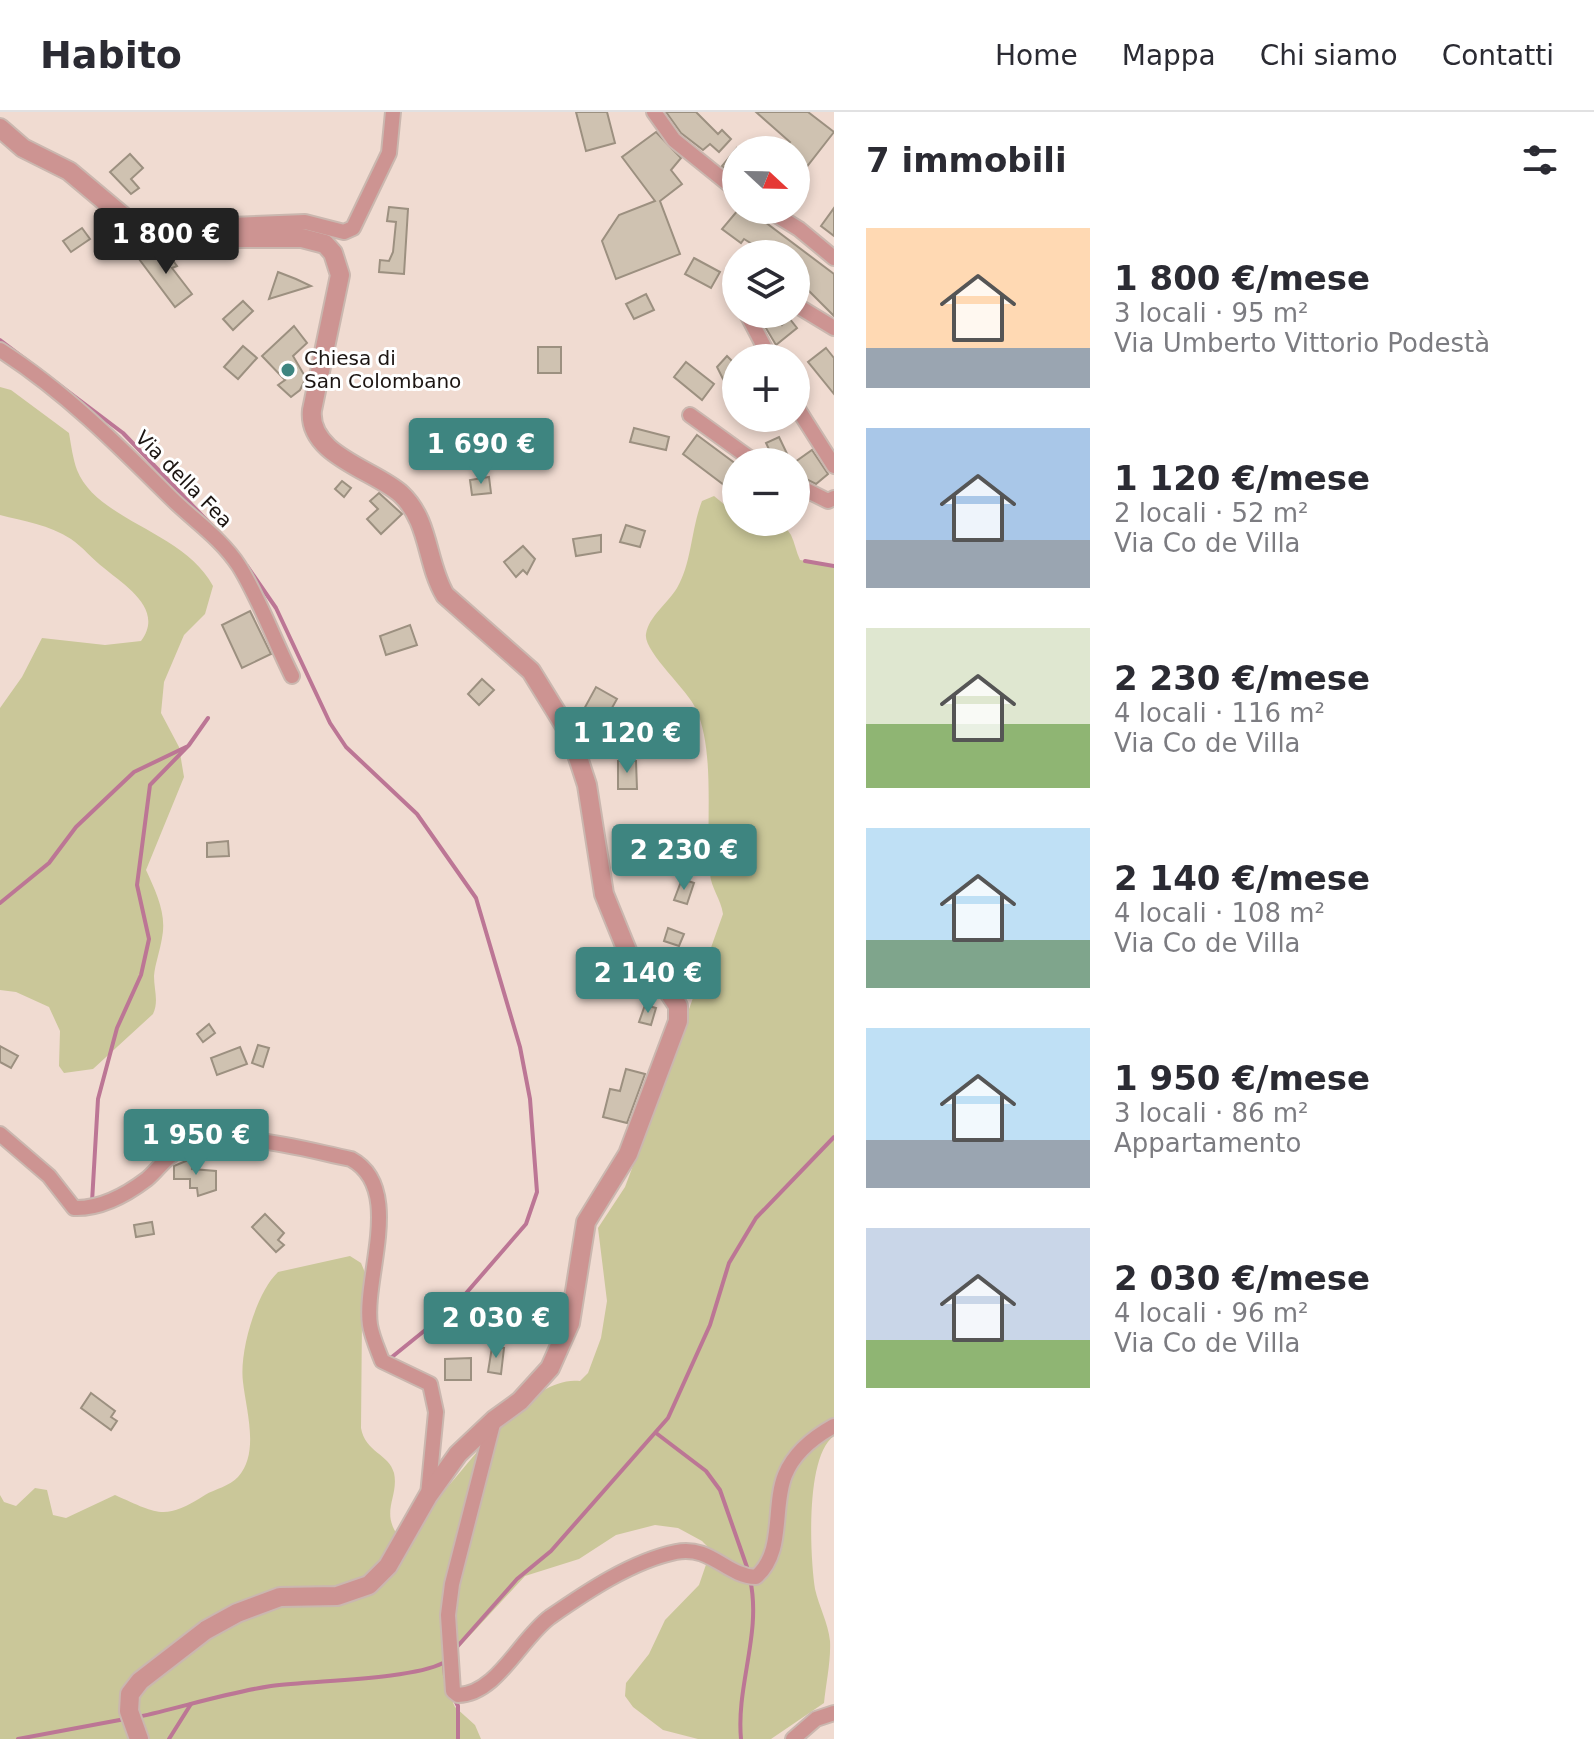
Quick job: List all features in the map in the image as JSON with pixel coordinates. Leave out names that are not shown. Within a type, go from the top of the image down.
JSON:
[{"type":"street","points":[[196,238],[199,228],[206,226],[305,222],[344,232],[353,228],[389,153],[393,112]]},
{"type":"street","points":[[654,112],[674,140],[722,179]]},
{"type":"street","points":[[0,128],[23,148],[69,171],[125,218],[152,229],[196,238],[302,238],[325,244],[333,253],[340,275],[312,410],[315,431],[333,450],[403,495],[422,523],[437,582],[445,595],[531,671],[571,736],[587,785],[604,894],[623,944],[630,958],[666,988],[678,1006],[678,1021],[628,1154],[586,1222],[570,1323],[550,1368],[520,1401],[494,1420],[458,1454],[428,1496],[388,1566],[369,1585],[337,1596],[280,1597],[237,1613],[206,1630],[140,1681],[130,1694],[129,1711],[139,1739]]},
{"type":"street","points":[[791,224],[834,258]]},
{"type":"street","points":[[810,313],[834,328]]},
{"type":"street","name":"Via della Fea","points":[[0,350],[30,370],[120,444],[172,499],[216,538],[238,565],[292,676]]},
{"type":"street","points":[[690,415],[736,448]]},
{"type":"street","points":[[810,428],[834,466]]},
{"type":"street","points":[[810,492],[828,501],[834,498]]},
{"type":"street","points":[[0,1134],[49,1176],[74,1208],[95,1209],[146,1179],[176,1151],[208,1142],[263,1141],[351,1159],[361,1165],[375,1184],[376,1196],[378,1247],[370,1324],[382,1361],[430,1384],[436,1412],[428,1496]]},
{"type":"street","points":[[494,1420],[452,1584],[449,1636],[453,1691],[458,1695],[471,1695],[485,1684],[547,1619],[641,1564],[678,1552],[700,1552],[725,1562],[745,1576],[756,1577],[769,1561],[785,1476],[798,1453],[834,1426]]},
{"type":"street","points":[[793,1739],[816,1719],[834,1713]]},
{"type":"shaded area","points":[[0,387],[11,390],[69,433],[77,470],[87,487],[103,502],[182,552],[200,567],[213,586],[205,614],[184,635],[164,682],[161,713],[179,747],[184,777],[146,870],[160,903],[163,920],[154,976],[155,1009],[93,1069],[64,1073],[59,1066],[60,1031],[49,1007],[16,992],[0,990],[0,708],[22,677],[42,638],[105,645],[141,641],[148,618],[145,608],[131,590],[71,539],[45,527],[0,515]]},
{"type":"shaded area","points":[[714,496],[722,503],[722,536],[791,536],[800,560],[834,566],[834,1436],[818,1464],[811,1532],[815,1589],[830,1641],[824,1703],[771,1739],[698,1739],[663,1730],[633,1707],[625,1696],[626,1683],[649,1654],[665,1620],[699,1585],[711,1550],[702,1541],[678,1528],[655,1525],[616,1535],[579,1559],[525,1576],[451,1656],[444,1683],[455,1707],[475,1725],[481,1739],[0,1739],[0,1495],[4,1502],[16,1506],[35,1488],[47,1490],[53,1515],[66,1518],[115,1495],[161,1512],[180,1509],[235,1480],[245,1467],[250,1444],[242,1370],[247,1340],[256,1308],[278,1272],[350,1256],[361,1263],[366,1275],[362,1317],[361,1428],[367,1442],[387,1461],[394,1473],[390,1518],[397,1534],[435,1501],[520,1407],[540,1392],[560,1383],[580,1381],[588,1373],[601,1338],[607,1301],[598,1228],[625,1187],[723,914],[710,874],[708,768],[702,727],[696,709],[651,650],[646,634],[651,621],[682,578],[702,501]]},
{"type":"building","points":[[576,112],[607,112],[615,143],[586,151]]},
{"type":"building","points":[[666,112],[696,112],[718,134],[722,130],[728,136],[722,136],[719,152],[710,144],[703,150],[681,133]]},
{"type":"building","points":[[756,112],[808,112],[834,132],[810,163],[810,136],[783,136]]},
{"type":"building","points":[[656,132],[681,158],[671,170],[682,184],[660,201],[680,254],[616,279],[602,241],[619,215],[655,201],[622,157]]},
{"type":"building","points":[[130,154],[143,168],[131,179],[139,188],[131,194],[110,172]]},
{"type":"building","points":[[389,207],[408,209],[404,274],[379,272],[380,260],[389,261],[393,252],[396,222],[387,221]]},
{"type":"building","points":[[834,208],[834,236],[821,226]]},
{"type":"building","points":[[726,224],[768,224],[789,240],[737,240],[722,229]]},
{"type":"building","points":[[82,228],[90,239],[71,252],[63,241]]},
{"type":"building","points":[[153,248],[158,255],[165,250],[177,266],[172,268],[192,294],[175,307],[139,259]]},
{"type":"building","points":[[810,256],[834,274],[834,316],[810,292]]},
{"type":"building","points":[[694,258],[720,272],[711,288],[685,274]]},
{"type":"building","points":[[278,272],[296,279],[311,286],[269,299]]},
{"type":"building","points":[[646,294],[654,310],[634,319],[626,304]]},
{"type":"building","points":[[243,301],[253,311],[233,330],[223,319]]},
{"type":"building","name":"Chiesa di San Colombano","points":[[294,326],[307,343],[293,356],[306,378],[300,390],[291,397],[278,385],[285,380],[262,356]]},
{"type":"building","points":[[766,328],[797,328],[777,344]]},
{"type":"building","points":[[243,346],[257,358],[238,379],[224,367]]},
{"type":"building","points":[[538,347],[561,347],[561,373],[538,373]]},
{"type":"building","points":[[826,348],[834,358],[834,394],[810,364],[810,360]]},
{"type":"building","points":[[686,362],[714,384],[702,400],[674,377]]},
{"type":"building","points":[[634,428],[669,437],[666,450],[630,442]]},
{"type":"building","points":[[697,435],[722,454],[722,483],[683,454]]},
{"type":"building","points":[[779,437],[784,448],[768,448],[766,443]]},
{"type":"building","points":[[812,450],[828,474],[816,484],[810,481]]},
{"type":"building","points":[[489,477],[491,493],[472,495],[470,480]]},
{"type":"building","points":[[342,481],[351,488],[344,497],[335,489]]},
{"type":"building","points":[[379,493],[402,514],[381,534],[367,519],[378,509],[370,501]]},
{"type":"building","points":[[626,525],[645,531],[640,547],[620,542]]},
{"type":"building","points":[[601,535],[601,552],[576,556],[573,539]]},
{"type":"building","points":[[523,546],[535,559],[527,574],[523,570],[516,577],[504,562]]},
{"type":"building","points":[[250,611],[271,654],[242,668],[222,625]]},
{"type":"building","points":[[410,625],[417,645],[386,655],[380,636]]},
{"type":"building","points":[[482,679],[494,690],[479,705],[468,694]]},
{"type":"building","points":[[596,687],[617,699],[608,715],[602,712],[600,718],[584,709]]},
{"type":"building","points":[[618,761],[636,761],[637,789],[618,789]]},
{"type":"building","points":[[228,841],[229,856],[207,857],[207,843]]},
{"type":"building","points":[[682,879],[694,883],[687,904],[674,900]]},
{"type":"building","points":[[668,928],[684,934],[679,946],[664,941]]},
{"type":"building","points":[[645,1005],[656,1008],[651,1025],[639,1022]]},
{"type":"building","points":[[209,1024],[215,1033],[203,1042],[197,1034]]},
{"type":"building","points":[[258,1045],[269,1048],[263,1067],[252,1063]]},
{"type":"building","points":[[0,1046],[18,1056],[11,1068],[0,1062]]},
{"type":"building","points":[[240,1047],[247,1064],[217,1075],[211,1058]]},
{"type":"building","points":[[626,1069],[645,1074],[627,1123],[603,1117],[610,1089],[620,1091]]},
{"type":"building","points":[[193,1158],[192,1169],[216,1171],[216,1190],[198,1196],[197,1188],[190,1188],[190,1179],[174,1179],[174,1166]]},
{"type":"building","points":[[265,1214],[284,1233],[278,1240],[284,1245],[276,1252],[252,1227]]},
{"type":"building","points":[[152,1222],[154,1234],[136,1237],[134,1225]]},
{"type":"building","points":[[492,1347],[504,1348],[501,1374],[488,1372]]},
{"type":"building","points":[[471,1358],[471,1380],[445,1380],[445,1359]]},
{"type":"building","points":[[91,1393],[115,1411],[111,1417],[117,1421],[111,1430],[81,1408]]},
{"type":"waterway","points":[[0,340],[123,433],[215,529]]},
{"type":"waterway","points":[[805,561],[834,566]]},
{"type":"waterway","points":[[247,566],[276,608],[330,723],[346,747],[417,814],[476,898],[520,1047],[530,1099],[537,1192],[526,1224],[455,1306],[387,1361]]},
{"type":"waterway","points":[[92,1202],[98,1099],[117,1028],[141,975],[149,939],[137,885],[150,785],[189,745],[208,718]]},
{"type":"waterway","points":[[0,903],[49,863],[76,827],[134,772],[186,747]]},
{"type":"waterway","points":[[456,1648],[517,1579],[551,1551],[668,1418],[710,1325],[729,1263],[756,1218],[834,1137]]},
{"type":"waterway","points":[[656,1433],[706,1471],[720,1490],[748,1570]]},
{"type":"waterway","points":[[741,1739],[740,1719],[753,1619],[750,1579]]},
{"type":"waterway","points":[[445,1676],[444,1662],[447,1658]]},
{"type":"waterway","points":[[138,1717],[254,1689],[408,1673],[443,1663]]},
{"type":"waterway","points":[[454,1698],[458,1706],[458,1739]]},
{"type":"waterway","points":[[169,1739],[191,1704]]},
{"type":"waterway","points":[[18,1739],[125,1719]]},
{"type":"place","name":"Chiesa di San Colombano","points":[[288,370]]}]
